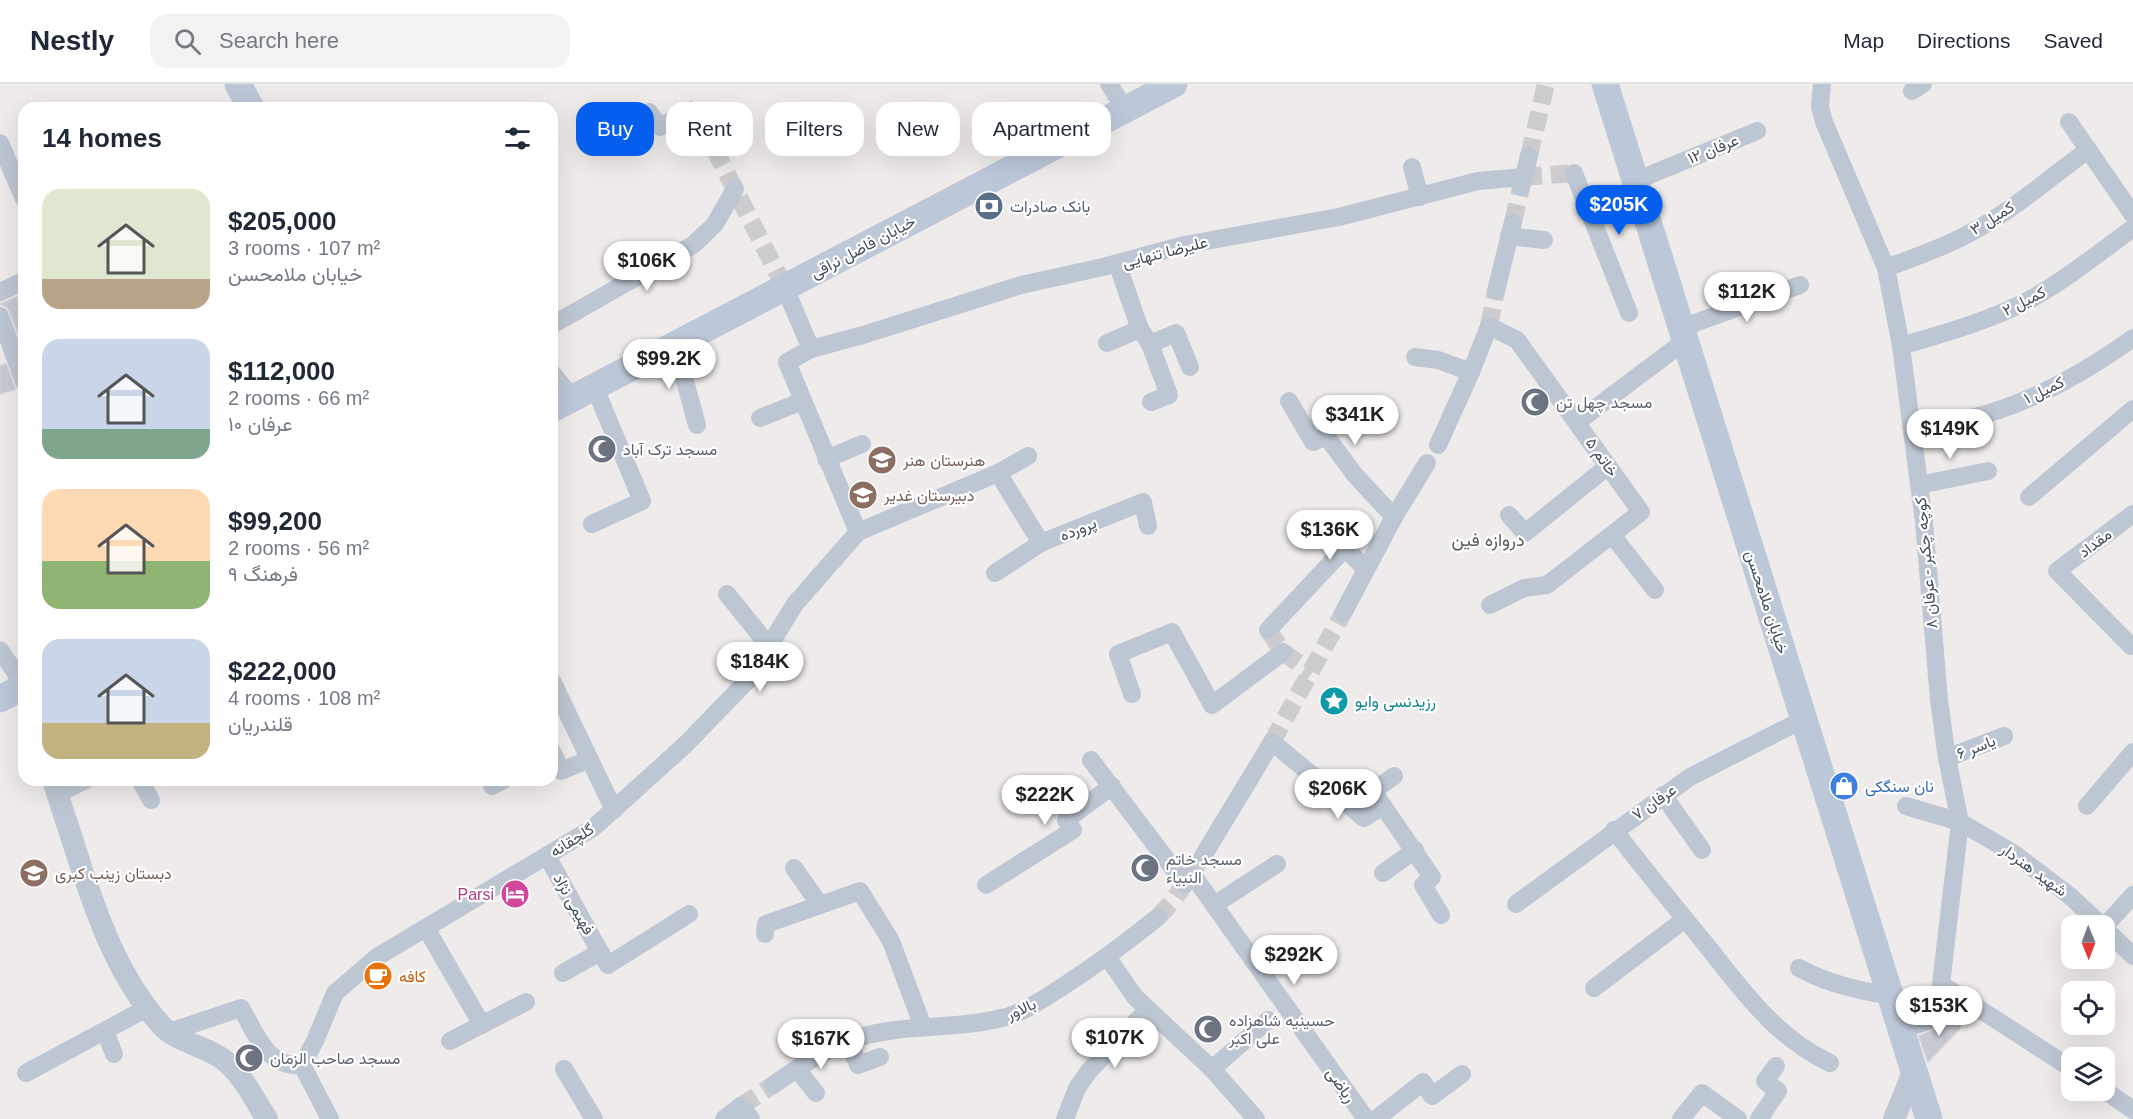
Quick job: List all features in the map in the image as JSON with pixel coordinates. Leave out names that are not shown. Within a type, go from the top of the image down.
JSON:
[{"type":"main road","points":[[238,84],[248,102]]},
{"type":"main road","name":"خیابان فاضل نراقی","points":[[573,399],[1174,84]]},
{"type":"main road","name":"خیابان ملامحسن","points":[[1605,84],[1929,1119]]},
{"type":"main road","points":[[0,699],[18,689]]},
{"type":"street","points":[[1109,84],[1125,110]]},
{"type":"street","name":"کوچه چکبر - عرفان ۸","points":[[1822,84],[1820,106],[1824,122],[1886,268],[1901,346],[1924,522],[1938,689],[1947,758],[1960,822],[1935,1019],[1901,1030]]},
{"type":"street","points":[[654,119],[660,127],[666,124]]},
{"type":"street","points":[[2069,122],[2133,214]]},
{"type":"street","name":"عرفان ۱۲","points":[[1635,181],[1757,131]]},
{"type":"street","points":[[0,143],[18,184]]},
{"type":"street","name":"کمیل ۳","points":[[1886,268],[1938,249],[1980,227],[2024,198],[2088,150]]},
{"type":"street","name":"علیرضا تنهایی","points":[[803,401],[787,362],[811,349],[1021,285],[1184,245],[1338,216],[1478,181],[1522,183],[1529,156]]},
{"type":"street","points":[[1412,167],[1420,197]]},
{"type":"street","points":[[1574,173],[1629,313]]},
{"type":"street","points":[[558,322],[693,245],[715,224],[735,189]]},
{"type":"street","name":"کمیل ۲","points":[[1901,346],[1990,318],[2030,299],[2059,282],[2133,228]]},
{"type":"street","points":[[1496,291],[1511,229],[1544,240]]},
{"type":"street","points":[[1117,263],[1169,395],[1151,402]]},
{"type":"street","points":[[0,292],[18,284]]},
{"type":"street","points":[[1577,422],[1683,334],[1800,285]]},
{"type":"street","points":[[785,288],[811,349]]},
{"type":"street","points":[[0,316],[18,366]]},
{"type":"street","name":"خاتم ۵","points":[[1471,372],[1489,326],[1517,340],[1641,512],[1612,535]]},
{"type":"street","points":[[1107,343],[1176,333],[1190,367]]},
{"type":"street","name":"کمیل ۱","points":[[1911,426],[1966,419],[1998,410],[2084,370],[2133,338]]},
{"type":"street","points":[[675,345],[697,425]]},
{"type":"street","points":[[1415,357],[1450,363],[1471,372],[1438,445]]},
{"type":"street","points":[[558,380],[642,501],[592,524]]},
{"type":"street","points":[[760,418],[803,401],[858,532],[998,473],[1028,456]]},
{"type":"street","points":[[1289,401],[1314,442],[1326,436],[1355,475],[1394,517]]},
{"type":"street","points":[[2029,497],[2133,409]]},
{"type":"street","points":[[826,459],[862,444]]},
{"type":"street","points":[[1343,613],[1394,517],[1427,464]]},
{"type":"street","points":[[1509,515],[1525,533],[1608,466]]},
{"type":"street","points":[[1919,484],[1988,471]]},
{"type":"street","points":[[998,473],[1041,543]]},
{"type":"street","name":"پرورده","points":[[995,573],[1041,543],[1143,502],[1148,526]]},
{"type":"street","name":"مقداد","points":[[2131,646],[2057,571],[2133,514]]},
{"type":"street","points":[[1322,526],[1366,569]]},
{"type":"street","name":"گلچقانه","points":[[302,1065],[335,993],[377,957],[593,828],[685,745],[748,680],[795,604],[858,532]]},
{"type":"street","points":[[1490,605],[1524,588],[1546,585],[1612,535],[1655,590]]},
{"type":"street","points":[[1268,630],[1344,549]]},
{"type":"street","points":[[727,594],[769,646]]},
{"type":"street","points":[[1132,694],[1118,654],[1172,632],[1212,705],[1282,652]]},
{"type":"street","points":[[0,650],[18,677]]},
{"type":"street","points":[[558,693],[614,810]]},
{"type":"street","name":"عرفان ۷","points":[[1516,904],[1663,795],[1718,761],[1804,719]]},
{"type":"street","name":"یاسر ۶","points":[[1947,758],[2004,736]]},
{"type":"street","points":[[1203,856],[1272,742],[1364,818],[1383,806]]},
{"type":"street","points":[[2087,806],[2133,752]]},
{"type":"street","points":[[558,765],[561,771],[590,759]]},
{"type":"street","name":"ریاضی","points":[[1091,760],[1189,879],[1214,905],[1366,1119]]},
{"type":"street","points":[[1394,776],[1373,791],[1432,877],[1423,885],[1441,915]]},
{"type":"street","points":[[143,786],[151,800]]},
{"type":"street","points":[[986,885],[1073,830],[1066,820],[1112,786]]},
{"type":"street","points":[[55,787],[98,917],[112,952],[147,1008],[169,1032],[224,1060],[245,1085],[267,1119]]},
{"type":"street","points":[[1663,795],[1702,850]]},
{"type":"street","name":"شهید هنردار","points":[[1906,806],[1960,822],[2013,853],[2070,896],[2091,915]]},
{"type":"street","points":[[1614,830],[1756,1007],[1773,1024],[1810,1053],[1830,1063]]},
{"type":"street","points":[[1383,873],[1415,850]]},
{"type":"street","name":"فهیمی نژاد","points":[[547,856],[600,952]]},
{"type":"street","points":[[1214,905],[1277,864]]},
{"type":"street","points":[[794,868],[820,905]]},
{"type":"street","points":[[765,934],[766,924],[860,891],[891,941],[923,1028]]},
{"type":"street","points":[[2115,915],[2133,895]]},
{"type":"street","points":[[562,973],[600,952],[608,965],[689,914]]},
{"type":"street","name":"بالاور","points":[[773,1085],[797,1069],[849,1041],[878,1033],[996,1018],[1017,1012],[1108,958],[1158,917]]},
{"type":"street","points":[[1594,988],[1685,919]]},
{"type":"street","points":[[426,928],[482,1025]]},
{"type":"street","name":"شهید هنردار","points":[[2115,938],[2133,956]]},
{"type":"street","points":[[1108,958],[1124,983],[1148,1009],[1212,1069],[1256,1119]]},
{"type":"street","points":[[1798,968],[1818,979],[1846,988],[1890,996]]},
{"type":"street","points":[[1941,984],[2061,1063]]},
{"type":"street","points":[[450,1041],[526,1002]]},
{"type":"street","points":[[26,1073],[147,1008]]},
{"type":"street","points":[[169,1032],[241,1008],[269,1055],[292,1066],[302,1065],[330,1119]]},
{"type":"street","points":[[1065,1119],[1077,1088],[1089,1071],[1148,1009]]},
{"type":"street","points":[[1212,1069],[1268,1020]]},
{"type":"street","points":[[105,1031],[114,1054]]},
{"type":"street","points":[[849,1041],[858,1065],[880,1057]]},
{"type":"street","points":[[1759,1119],[1778,1091],[1765,1081],[1776,1066]]},
{"type":"street","points":[[564,1069],[594,1119]]},
{"type":"street","points":[[797,1069],[816,1093]]},
{"type":"street","points":[[1894,1119],[1914,1070]]},
{"type":"street","points":[[1376,1119],[1423,1082],[1432,1096],[1462,1074]]},
{"type":"street","points":[[1681,1119],[1702,1093],[1738,1119]]},
{"type":"street","points":[[2115,1098],[2133,1110]]},
{"type":"street","points":[[724,1119],[746,1112]]},
{"type":"building","points":[[17,297],[18,333],[7,307],[0,304]]},
{"type":"building","points":[[6,364],[15,389],[0,394],[0,366]]},
{"type":"building","points":[[1958,1015],[1960,1028],[1928,1062],[1919,1036],[1938,1029],[1943,1026],[1945,1019]]},
{"type":"tunnel","points":[[1529,156],[1546,84]]},
{"type":"tunnel","points":[[718,156],[785,288]]},
{"type":"tunnel","points":[[1524,177],[1574,173]]},
{"type":"tunnel","points":[[1513,222],[1521,188]]},
{"type":"tunnel","points":[[1489,326],[1496,291]]},
{"type":"tunnel","points":[[1272,742],[1343,613]]},
{"type":"tunnel","points":[[1268,630],[1283,652],[1312,673]]},
{"type":"tunnel","points":[[1158,917],[1173,901],[1203,856]]},
{"type":"tunnel","points":[[741,1106],[773,1085]]},
{"type":"place","name":"بانک صادرات","points":[[989,206]]},
{"type":"place","name":"مسجد چهل تن","points":[[1535,402]]},
{"type":"place","name":"مسجد ترک آباد","points":[[602,449]]},
{"type":"place","name":"هنرستان هنر","points":[[882,460]]},
{"type":"place","name":"دبیرستان غدیر","points":[[863,495]]},
{"type":"place","name":"رزیدنسی وایو","points":[[1334,701]]},
{"type":"place","name":"نان سنگکی","points":[[1844,786]]},
{"type":"place","name":"مسجد خاتم النبیاء","points":[[1145,868]]},
{"type":"place","name":"دبستان زینب کبری","points":[[34,873]]},
{"type":"place","name":"Parsi","points":[[515,894]]},
{"type":"place","name":"کافه","points":[[378,976]]},
{"type":"place","name":"حسینیه شاهزاده علی اکبر","points":[[1208,1029]]},
{"type":"place","name":"مسجد صاحب الزمان","points":[[249,1058]]},
{"type":"district","name":"دروازه فین","points":[[1488,540]]}]
